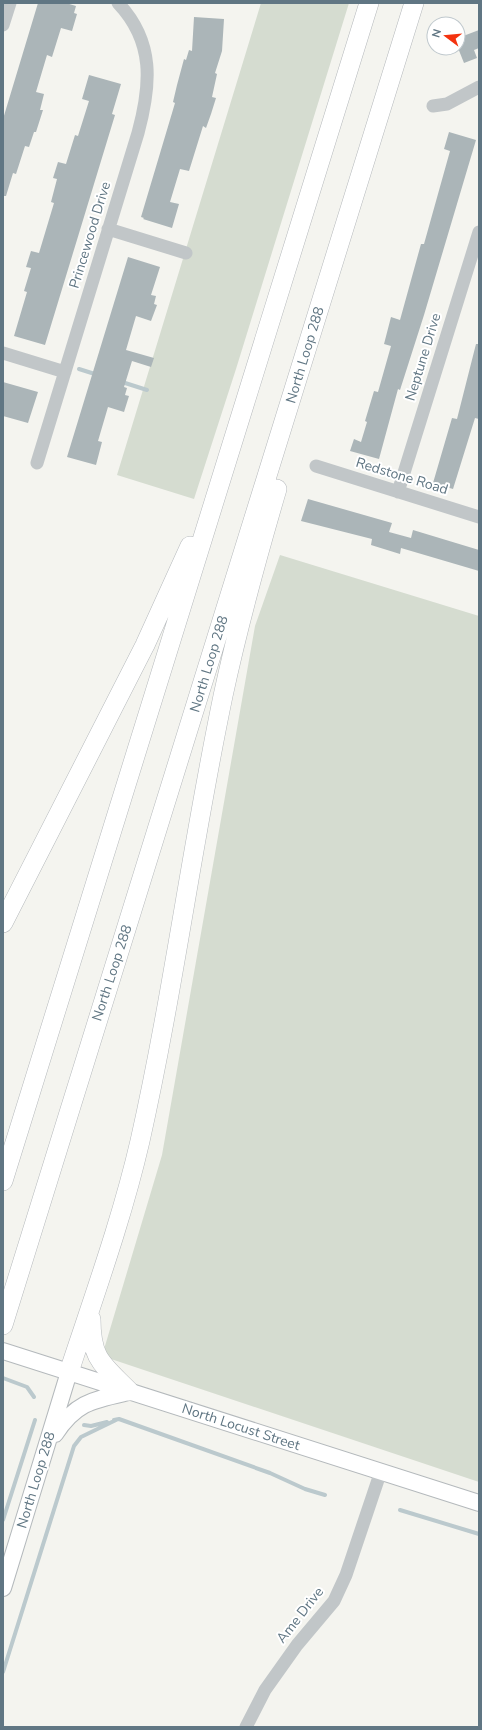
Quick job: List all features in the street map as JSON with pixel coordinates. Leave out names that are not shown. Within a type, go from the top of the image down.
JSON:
[{"type":"highway","points":[[3,1181],[369,3]]},
{"type":"highway","name":"North Loop 288","points":[[3,1325],[414,3]]},
{"type":"highway","points":[[69,1372],[124,1203],[140,1143],[166,1013],[230,663],[268,518],[308,379],[328,282]]},
{"type":"highway","points":[[3,923],[165,603],[212,494],[242,414]]},
{"type":"highway","points":[[90,1306],[91,1340],[94,1351],[107,1369],[129,1391]]},
{"type":"main road","name":"North Locust Street","points":[[3,1350],[479,1503]]},
{"type":"main road","name":"North Loop 288","points":[[3,1588],[69,1372]]},
{"type":"main road","points":[[46,1447],[62,1423],[77,1408],[97,1399],[129,1391]]},
{"type":"street","points":[[3,25],[10,3]]},
{"type":"street","name":"Princewood Drive","points":[[37,463],[142,117],[148,80],[144,47],[138,30],[118,3]]},
{"type":"street","points":[[433,106],[447,104],[479,87]]},
{"type":"street","points":[[108,229],[186,253]]},
{"type":"street","name":"Neptune Drive","points":[[398,492],[479,232]]},
{"type":"street","points":[[3,353],[65,372]]},
{"type":"street","name":"Redstone Road","points":[[316,466],[479,516]]},
{"type":"street","name":"Ame Drive","points":[[246,1727],[265,1690],[297,1645],[334,1601],[346,1575],[380,1471]]},
{"type":"shaded area","points":[[261,3],[349,3],[236,369],[194,499],[117,475]]},
{"type":"shaded area","points":[[280,555],[479,616],[479,1482],[102,1356],[162,1155],[255,626]]},
{"type":"building","points":[[38,3],[66,3],[76,6],[74,13],[77,14],[72,31],[61,28],[52,57],[47,55],[36,92],[44,94],[40,110],[43,110],[36,132],[34,132],[29,147],[25,146],[16,174],[13,173],[6,196],[3,196],[3,119]]},
{"type":"building","points":[[194,17],[224,19],[222,51],[215,73],[217,74],[212,97],[216,98],[211,114],[206,128],[203,126],[189,171],[180,169],[170,202],[179,204],[172,228],[143,219],[144,218],[141,217],[175,103],[173,102],[184,59],[186,60],[189,50],[192,51]]},
{"type":"building","points":[[479,30],[479,48],[474,50],[477,58],[464,63],[461,56],[466,56],[466,35]]},
{"type":"building","points":[[89,75],[121,84],[112,114],[115,115],[45,345],[14,336],[27,292],[24,291],[31,268],[26,267],[31,251],[39,253],[54,203],[51,202],[57,179],[53,178],[58,162],[66,164],[75,135],[78,136],[89,101],[82,99]]},
{"type":"building","points":[[449,132],[476,140],[424,315],[400,390],[398,389],[379,459],[350,451],[354,439],[361,442],[367,422],[365,421],[374,391],[378,392],[391,346],[384,344],[391,317],[400,320],[421,244],[424,244],[450,151],[444,149]]},
{"type":"building","points":[[128,257],[160,267],[151,295],[156,296],[154,304],[157,305],[151,321],[136,316],[126,350],[154,358],[151,367],[132,361],[124,387],[127,388],[125,395],[129,396],[124,412],[108,407],[98,441],[102,442],[96,465],[67,457]]},
{"type":"building","points":[[476,344],[479,344],[479,419],[475,418],[453,489],[433,483],[452,418],[457,419]]},
{"type":"building","points":[[3,382],[38,392],[28,423],[3,416]]},
{"type":"building","points":[[308,499],[392,523],[389,532],[411,538],[413,530],[479,550],[479,571],[401,548],[400,554],[371,545],[372,539],[301,521]]},
{"type":"waterway","points":[[79,369],[98,375]]},
{"type":"waterway","points":[[122,382],[147,390]]},
{"type":"waterway","points":[[3,1378],[27,1387],[34,1397]]},
{"type":"waterway","points":[[114,1420],[119,1419],[270,1473],[305,1489],[325,1495]]},
{"type":"waterway","points":[[3,1520],[35,1420]]},
{"type":"waterway","points":[[3,1672],[74,1446],[81,1437],[116,1420]]},
{"type":"waterway","points":[[84,1425],[91,1426],[107,1422]]},
{"type":"waterway","points":[[400,1510],[479,1534]]}]
